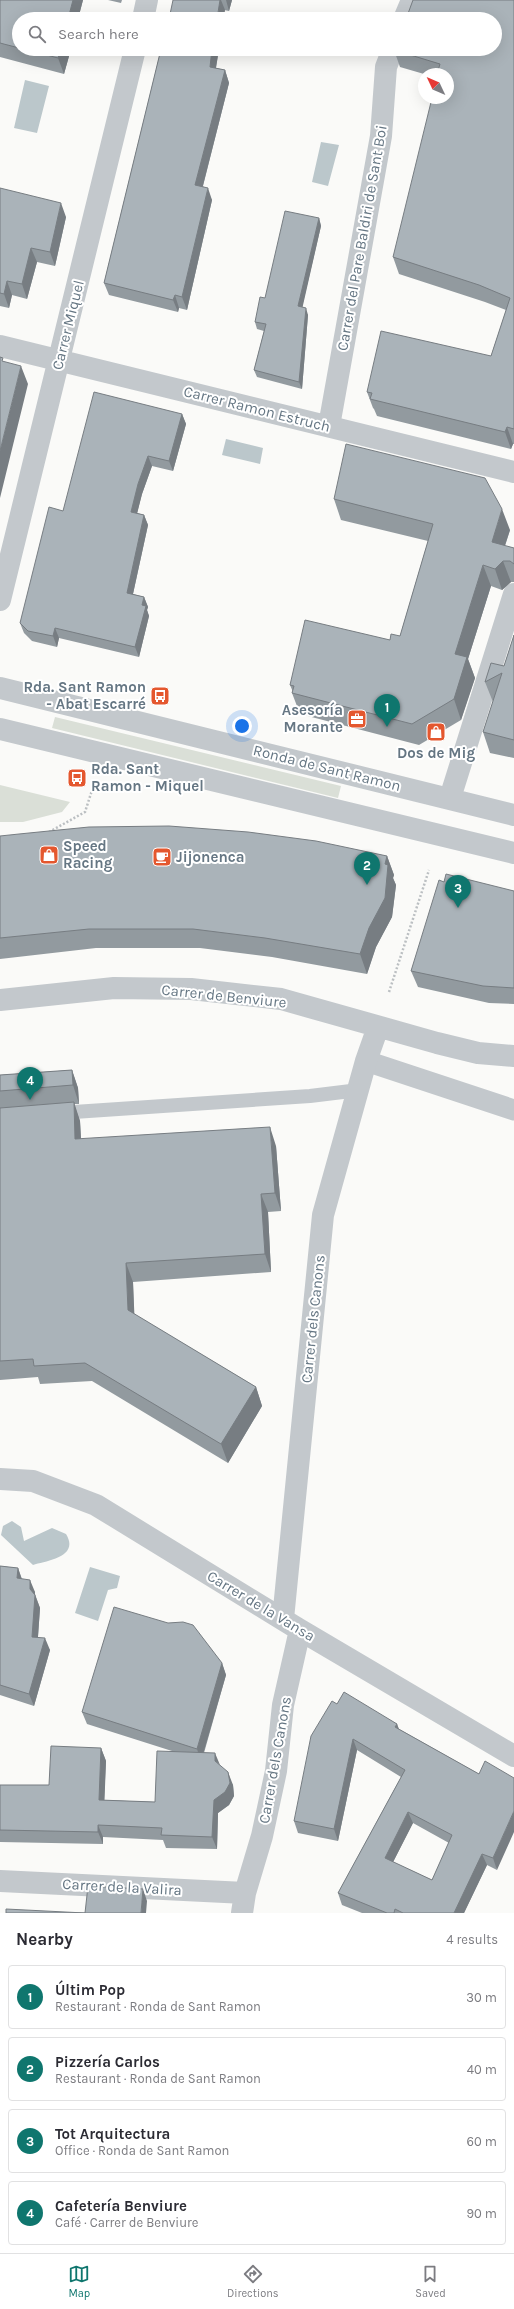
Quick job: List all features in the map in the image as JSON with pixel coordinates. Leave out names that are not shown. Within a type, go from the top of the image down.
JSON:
[{"type":"street","points":[[144,12],[147,0]]},
{"type":"street","points":[[407,12],[412,0]]},
{"type":"street","name":"Carrer Miquel","points":[[0,600],[133,56]]},
{"type":"street","name":"Carrer del Pare Baldiri de Sant Boi","points":[[329,426],[380,136],[386,67],[390,56]]},
{"type":"street","name":"Carrer Ramon Estruch","points":[[0,346],[514,472]]},
{"type":"street","points":[[450,798],[514,594]]},
{"type":"street","name":"Ronda de Sant Ramon","points":[[0,688],[514,815]]},
{"type":"street","points":[[0,729],[514,853]]},
{"type":"street","name":"Carrer de Benviure","points":[[0,1000],[114,988],[191,989],[281,999],[378,1027],[478,1053],[514,1056]]},
{"type":"street","name":"Carrer dels Canons","points":[[243,1903],[262,1836],[276,1771],[292,1624],[323,1215],[366,1061],[378,1027]]},
{"type":"street","points":[[366,1061],[514,1110]]},
{"type":"street","name":"Carrer de la Vansa","points":[[0,1479],[33,1481],[96,1505],[514,1756]]},
{"type":"street","name":"Carrer de la Valira","points":[[0,1881],[243,1903]]},
{"type":"lane","points":[[47,1114],[310,1096],[359,1090]]},
{"type":"path","points":[[45,834],[85,812],[104,753]]},
{"type":"path","points":[[389,992],[429,870]]},
{"type":"shaded area","points":[[25,80],[49,86],[37,133],[14,128]]},
{"type":"shaded area","points":[[321,142],[339,145],[328,186],[312,182]]},
{"type":"shaded area","points":[[226,439],[263,448],[260,464],[222,455]]},
{"type":"shaded area","points":[[55,717],[341,786],[338,798],[52,728]]},
{"type":"shaded area","points":[[0,785],[70,802],[62,812],[23,822],[0,822]]},
{"type":"shaded area","points":[[12,1521],[21,1527],[24,1541],[52,1528],[66,1534],[69,1542],[69,1548],[60,1557],[33,1565],[1,1535],[3,1526]]},
{"type":"shaded area","points":[[90,1567],[120,1576],[117,1588],[108,1590],[98,1621],[75,1613]]},
{"type":"building","points":[[0,0],[73,0],[70,12],[12,12],[12,46],[0,43]]},
{"type":"building","points":[[173,0],[220,0],[218,12],[170,12]]},
{"type":"building","points":[[413,0],[514,0],[514,429],[507,427],[505,432],[370,399],[372,393],[367,392],[381,331],[491,356],[510,298],[479,285],[393,257],[431,104],[454,104],[454,68],[439,68],[440,64],[414,56],[502,56],[502,12],[409,12]]},
{"type":"building","points":[[159,56],[211,56],[210,67],[225,70],[195,185],[208,188],[182,297],[175,295],[173,300],[104,283]]},
{"type":"building","points":[[0,188],[61,203],[50,252],[31,248],[22,284],[7,281],[4,294],[0,293]]},
{"type":"building","points":[[285,211],[319,218],[298,306],[306,308],[299,382],[254,370],[266,324],[255,322],[260,297],[265,298]]},
{"type":"building","points":[[0,357],[3,358],[2,361],[21,366],[0,451]]},
{"type":"building","points":[[94,392],[182,414],[169,461],[148,456],[138,484],[131,512],[144,515],[127,593],[144,597],[142,605],[146,606],[135,647],[55,628],[53,636],[28,631],[20,623],[49,507],[63,511]]},
{"type":"building","points":[[346,444],[485,478],[502,509],[492,542],[514,548],[514,564],[510,561],[503,561],[495,569],[483,565],[455,654],[467,657],[454,699],[412,724],[292,693],[294,686],[290,685],[305,620],[390,640],[391,634],[400,636],[433,524],[334,499]]},
{"type":"building","points":[[514,635],[514,740],[483,732],[502,673],[485,682],[491,663],[504,666]]},
{"type":"building","points":[[169,826],[248,832],[316,841],[387,856],[385,864],[388,865],[385,898],[369,928],[360,954],[265,938],[193,929],[89,929],[0,938],[0,836],[89,827]]},
{"type":"building","points":[[446,874],[514,891],[514,988],[483,986],[411,971],[439,880],[444,882]]},
{"type":"building","points":[[72,1070],[73,1085],[0,1091],[0,1075]]},
{"type":"building","points":[[74,1102],[75,1139],[270,1127],[275,1193],[261,1194],[265,1254],[126,1263],[128,1310],[256,1387],[221,1444],[85,1363],[34,1366],[33,1359],[0,1361],[0,1108]]},
{"type":"building","points":[[0,1566],[18,1568],[17,1578],[30,1580],[30,1589],[35,1595],[32,1637],[45,1638],[29,1694],[0,1685]]},
{"type":"building","points":[[114,1607],[168,1623],[183,1622],[193,1625],[222,1663],[197,1749],[82,1712]]},
{"type":"building","points":[[344,1692],[397,1724],[395,1727],[479,1774],[485,1761],[514,1778],[514,1811],[493,1858],[482,1854],[454,1913],[403,1913],[395,1909],[394,1913],[387,1913],[338,1893],[405,1770],[353,1739],[334,1829],[294,1821],[311,1736],[332,1701],[337,1704]],"holes":[[[408,1812],[452,1835],[432,1880],[385,1858]]]},
{"type":"building","points":[[51,1746],[101,1748],[99,1800],[155,1802],[157,1751],[215,1753],[215,1761],[228,1772],[230,1783],[225,1792],[214,1800],[212,1837],[161,1835],[162,1828],[98,1825],[98,1832],[0,1830],[0,1785],[49,1785]]},
{"type":"building","points":[[88,1886],[143,1889],[141,1913],[85,1913]]},
{"type":"building","points":[[6,1909],[85,1913],[6,1913]]},
{"type":"place","name":"Rda. Sant Ramon - Abat Escarré","points":[[160,696]]},
{"type":"place","name":"Asesoría Morante","points":[[357,719]]},
{"type":"place","name":"Últim Pop","points":[[387,727]]},
{"type":"place","name":"Dos de Mig","points":[[436,732]]},
{"type":"place","name":"Rda. Sant Ramon - Miquel","points":[[77,778]]},
{"type":"place","name":"Speed Racing","points":[[49,855]]},
{"type":"place","name":"Jijonenca","points":[[162,857]]},
{"type":"place","name":"Pizzería Carlos","points":[[367,885]]},
{"type":"place","name":"Tot Arquitectura","points":[[458,908]]},
{"type":"place","name":"Cafetería Benviure","points":[[30,1100]]}]
